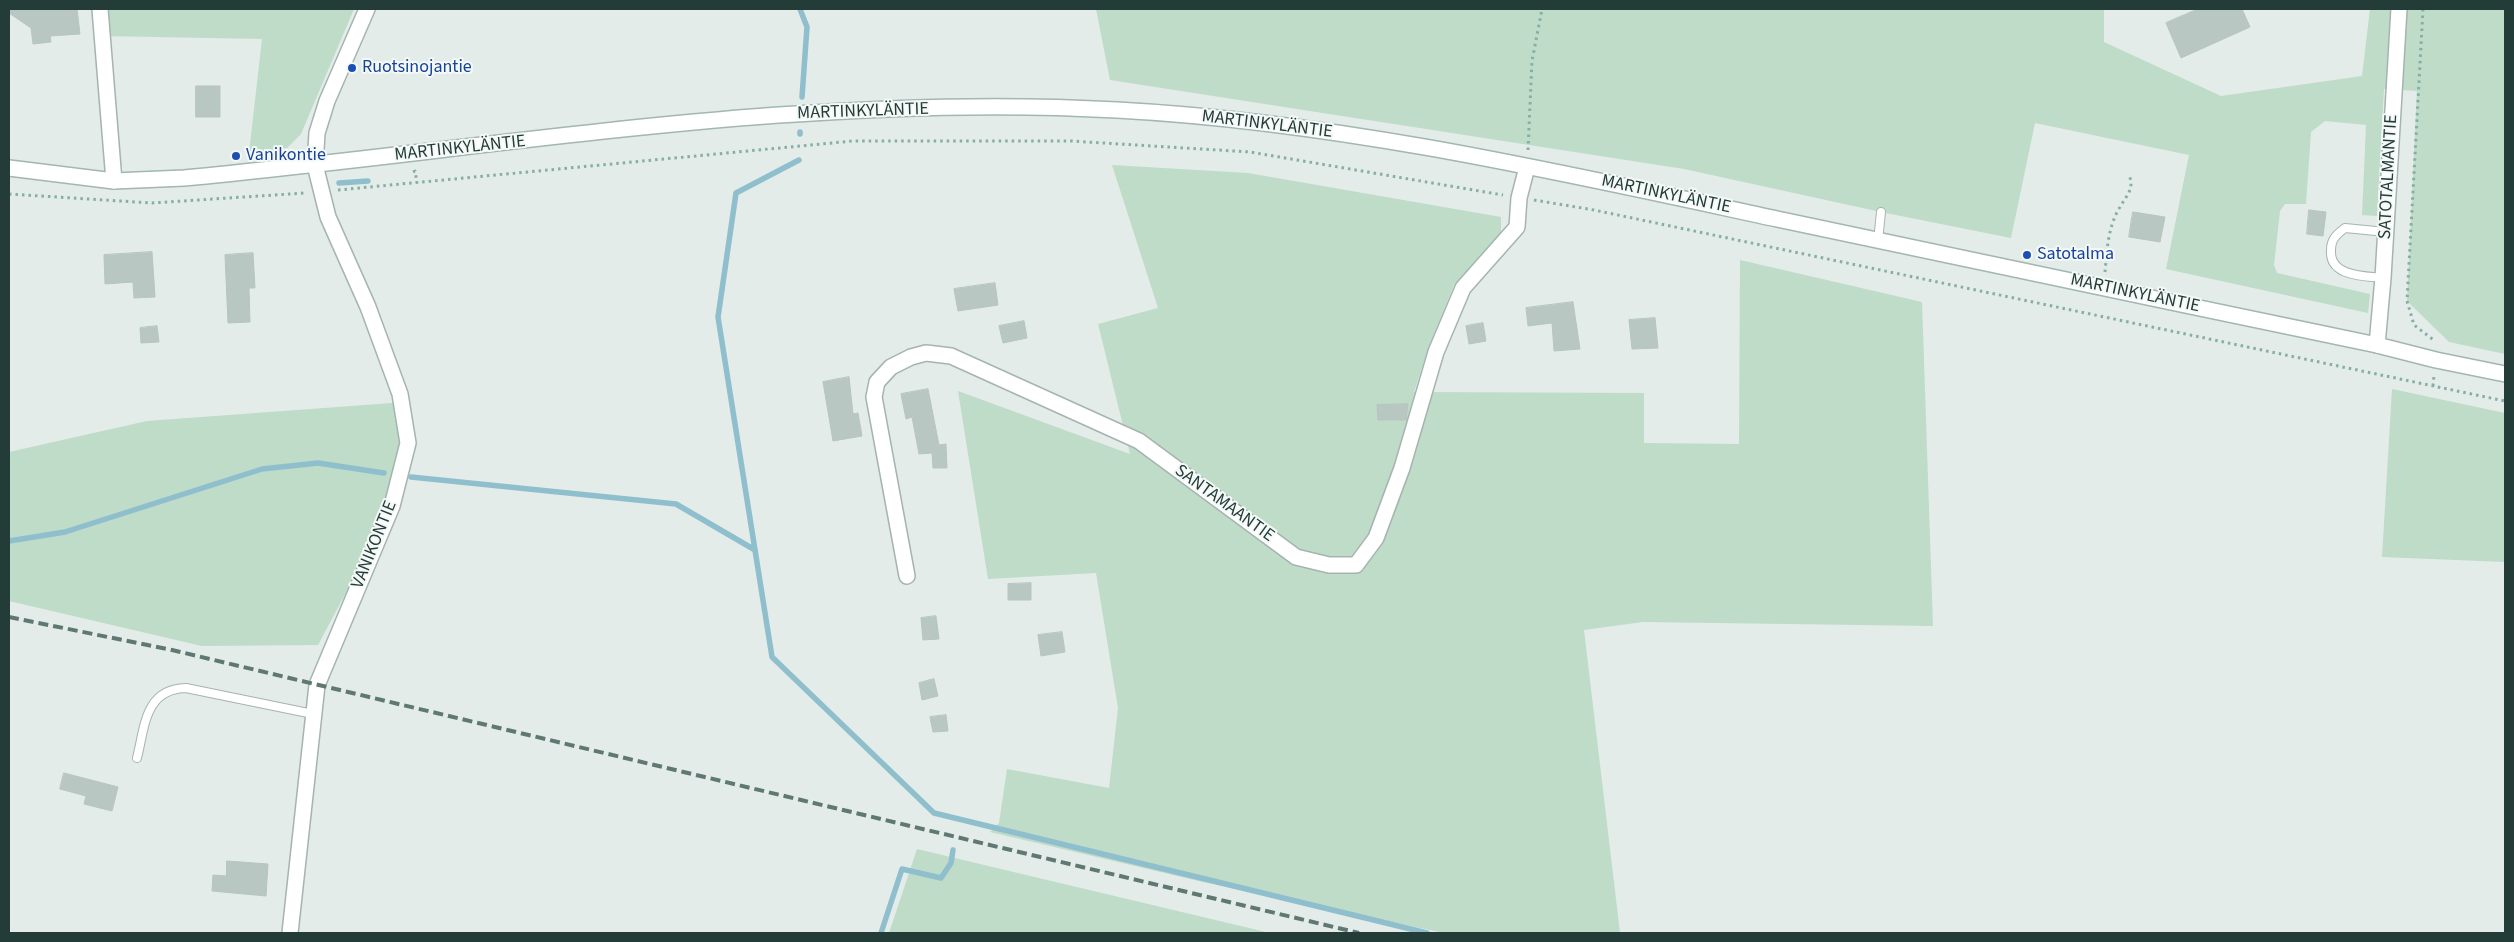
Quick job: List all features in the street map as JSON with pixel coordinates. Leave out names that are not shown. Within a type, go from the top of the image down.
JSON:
[{"type":"street","points":[[100,9],[114,180]]},
{"type":"street","name":"VANIKONTIE","points":[[290,933],[317,685],[392,506],[408,443],[400,394],[368,307],[328,217],[315,165],[317,133],[327,102],[367,9]]},
{"type":"street","name":"SATOTALMANTIE","points":[[2377,345],[2384,278],[2399,9]]},
{"type":"street","name":"MARTINKYLÄNTIE","points":[[9,168],[114,180],[184,178],[707,122],[849,111],[988,108],[1115,109],[1276,123],[1527,167],[2103,287],[2505,374]]},
{"type":"street","name":"SANTAMAANTIE","points":[[907,576],[874,397],[877,382],[891,367],[911,357],[926,353],[951,356],[1139,441],[1296,557],[1329,565],[1356,565],[1376,538],[1402,468],[1436,352],[1464,288],[1517,227],[1519,198],[1527,167]]},
{"type":"lane","points":[[1878,241],[1880,212]]},
{"type":"lane","points":[[2384,278],[2340,270],[2332,262],[2331,250],[2335,235],[2345,228],[2386,232]]},
{"type":"lane","points":[[137,758],[148,712],[157,696],[174,688],[186,688],[313,714]]},
{"type":"path","points":[[1527,167],[1532,61],[1542,9]]},
{"type":"path","points":[[2423,9],[2407,301],[2414,325],[2440,345],[2433,386]]},
{"type":"path","points":[[9,194],[152,203],[321,192],[853,141],[1071,142],[1250,152],[1604,212],[2505,401]]},
{"type":"path","points":[[415,171],[417,183]]},
{"type":"path","points":[[2103,287],[2110,228],[2119,208],[2130,191],[2132,182],[2129,175]]},
{"type":"green space","points":[[100,9],[354,9],[301,134],[287,148],[249,153],[262,39],[103,36]]},
{"type":"green space","points":[[1096,9],[2104,9],[2104,42],[2221,96],[2362,76],[2370,9],[2505,9],[2505,354],[2449,342],[2407,301],[2417,91],[2384,89],[2377,216],[2362,215],[2366,125],[2325,121],[2311,132],[2306,204],[2285,204],[2280,211],[2274,265],[2277,273],[2370,294],[2368,313],[2166,269],[2189,155],[2035,123],[2011,238],[1684,169],[1110,80]]},
{"type":"green space","points":[[1112,165],[1248,173],[1501,217],[1501,233],[1454,285],[1429,346],[1414,392],[1644,393],[1644,443],[1739,444],[1740,260],[1922,302],[1933,626],[1643,622],[1584,630],[1620,933],[1444,933],[1203,882],[990,832],[999,823],[1007,769],[1109,788],[1118,708],[1096,573],[988,579],[958,391],[1130,454],[1098,324],[1158,308]]},
{"type":"green space","points":[[2392,389],[2505,413],[2505,562],[2382,557]]},
{"type":"green space","points":[[400,394],[408,443],[392,506],[318,645],[202,646],[9,601],[9,452],[147,421],[392,403]]},
{"type":"green space","points":[[917,849],[1270,933],[889,933]]},
{"type":"building","points":[[9,9],[77,9],[80,34],[50,36],[51,42],[33,44],[31,28],[9,13]]},
{"type":"building","points":[[2198,9],[2242,9],[2250,27],[2181,58],[2166,23]]},
{"type":"building","points":[[196,86],[220,86],[220,117],[196,117]]},
{"type":"building","points":[[2309,210],[2326,212],[2323,236],[2307,234]]},
{"type":"building","points":[[2133,212],[2165,217],[2160,242],[2129,237]]},
{"type":"building","points":[[152,252],[155,297],[134,298],[133,282],[105,284],[104,255]]},
{"type":"building","points":[[253,253],[255,288],[249,288],[250,322],[228,323],[225,255]]},
{"type":"building","points":[[995,283],[998,305],[958,311],[954,289]]},
{"type":"building","points":[[1573,302],[1580,349],[1554,351],[1552,323],[1528,326],[1526,308]]},
{"type":"building","points":[[1655,318],[1658,348],[1632,349],[1629,320]]},
{"type":"building","points":[[1024,321],[1027,338],[1003,343],[999,326]]},
{"type":"building","points":[[1483,323],[1486,341],[1469,344],[1466,326]]},
{"type":"building","points":[[157,326],[159,342],[141,343],[140,328]]},
{"type":"building","points":[[849,377],[853,414],[858,413],[862,436],[833,441],[823,382]]},
{"type":"building","points":[[928,389],[939,445],[946,444],[947,468],[933,468],[932,453],[919,454],[912,417],[906,419],[901,394]]},
{"type":"building","points":[[1408,404],[1406,420],[1378,420],[1377,405]]},
{"type":"building","points":[[1031,583],[1031,600],[1008,600],[1008,584]]},
{"type":"building","points":[[936,616],[939,639],[923,640],[921,618]]},
{"type":"building","points":[[1062,632],[1065,652],[1041,656],[1038,635]]},
{"type":"building","points":[[934,679],[938,696],[922,700],[919,683]]},
{"type":"building","points":[[946,715],[948,731],[933,732],[930,717]]},
{"type":"building","points":[[64,773],[118,787],[112,811],[84,804],[86,796],[60,789]]},
{"type":"building","points":[[227,861],[268,864],[266,896],[212,891],[213,875],[226,876]]},
{"type":"waterway","points":[[800,9],[807,27],[802,97]]},
{"type":"waterway","points":[[799,160],[736,193],[718,317],[772,657],[934,813],[1427,933]]},
{"type":"waterway","points":[[339,183],[368,181]]},
{"type":"waterway","points":[[9,541],[65,532],[262,469],[318,463],[384,473]]},
{"type":"waterway","points":[[411,477],[676,504],[755,550]]},
{"type":"waterway","points":[[881,933],[902,869],[941,878],[951,863],[953,850]]},
{"type":"railway","points":[[9,617],[172,650],[1359,933]]},
{"type":"place","name":"Ruotsinojantie","points":[[352,68]]},
{"type":"place","name":"Vanikontie","points":[[236,156]]},
{"type":"place","name":"Satotalma","points":[[2027,255]]}]
